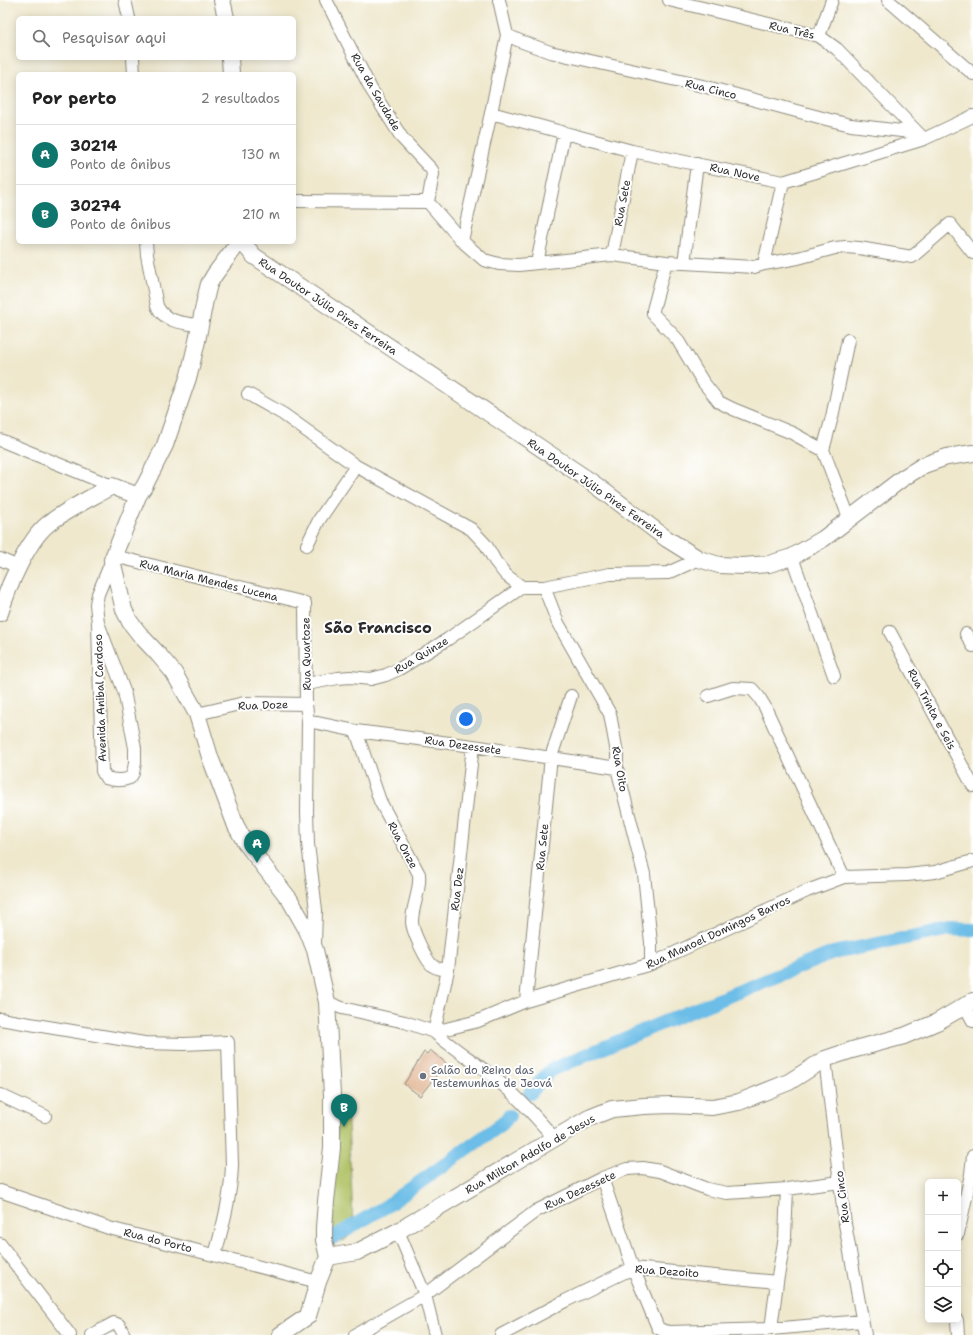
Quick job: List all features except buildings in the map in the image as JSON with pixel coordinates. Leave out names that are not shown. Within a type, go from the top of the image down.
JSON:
[{"type":"street","points":[[125,0],[129,16]]},
{"type":"street","points":[[222,0],[226,16]]},
{"type":"street","name":"Rua da Saudade","points":[[326,0],[372,89],[402,138],[432,170],[433,174],[428,202]]},
{"type":"street","points":[[462,241],[507,35],[499,0]]},
{"type":"street","name":"Rua Três","points":[[669,0],[819,36],[837,49],[921,136]]},
{"type":"street","points":[[819,36],[832,0]]},
{"type":"street","points":[[888,0],[973,74]]},
{"type":"street","name":"Rua Cinco","points":[[507,35],[550,52],[703,86],[851,125],[921,136]]},
{"type":"street","points":[[133,60],[134,72]]},
{"type":"street","points":[[230,60],[231,72]]},
{"type":"street","name":"Rua Nove","points":[[491,113],[632,151],[783,182],[921,136],[973,116]]},
{"type":"street","points":[[537,263],[564,133]]},
{"type":"street","name":"Rua Sete","points":[[612,255],[632,151]]},
{"type":"street","points":[[684,263],[697,164]]},
{"type":"street","points":[[764,264],[783,182]]},
{"type":"street","points":[[296,201],[428,202],[462,241],[484,260],[499,264],[519,265],[612,255],[666,262],[754,267],[846,247],[912,257],[950,224],[973,253]]},
{"type":"street","points":[[146,244],[156,306],[159,311],[166,318],[200,326]]},
{"type":"street","points":[[239,244],[215,274],[209,284],[189,375],[165,445],[145,486],[138,496],[113,558],[124,610],[130,622],[174,673],[197,714],[210,757],[236,826],[245,842],[290,900],[307,930],[315,950],[327,1002],[332,1095],[332,1140],[324,1240],[328,1257],[318,1282],[308,1316],[297,1335]]},
{"type":"street","name":"Rua Doutor Júlio Pires Ferreira","points":[[243,244],[254,256],[593,484],[699,559],[719,565],[743,566],[769,564],[792,557],[823,539],[850,520],[903,478],[924,465],[947,457],[973,453]]},
{"type":"street","points":[[666,262],[653,310],[654,314],[677,339],[703,382],[719,402],[792,433],[823,450]]},
{"type":"street","points":[[848,340],[832,417],[823,450],[850,520]]},
{"type":"street","points":[[248,394],[283,414],[356,466],[471,529],[486,545],[495,561],[506,574],[522,587],[544,587],[610,574],[668,573],[699,559]]},
{"type":"street","points":[[0,440],[138,496]]},
{"type":"street","points":[[308,545],[319,520],[356,466]]},
{"type":"street","points":[[0,613],[4,598],[18,567],[36,538],[47,525],[112,486]]},
{"type":"street","points":[[792,557],[834,676]]},
{"type":"street","name":"Rua Maria Mendes Lucena","points":[[113,558],[305,604]]},
{"type":"street","name":"Avenida Anibal Cardoso","points":[[98,623],[124,691],[135,748],[133,773],[130,778],[124,781],[115,781],[106,778],[102,771],[98,623],[96,604],[98,594],[113,558]]},
{"type":"street","points":[[0,560],[18,567]]},
{"type":"street","name":"Rua Quinze","points":[[307,684],[338,678],[371,679],[386,675],[399,669],[448,638],[522,587]]},
{"type":"street","name":"Rua Oito","points":[[544,587],[558,622],[610,714],[617,753],[617,768],[644,874],[651,943],[651,964]]},
{"type":"street","name":"Rua Quartoze","points":[[305,604],[306,704],[308,721],[307,812],[308,844],[316,910],[315,950]]},
{"type":"street","name":"Rua Trinta e Seis","points":[[890,632],[973,786]]},
{"type":"street","points":[[966,634],[973,646]]},
{"type":"street","points":[[708,696],[733,688],[752,689],[756,693],[765,707],[844,877]]},
{"type":"street","name":"Rua Sete","points":[[526,1001],[551,757],[571,696]]},
{"type":"street","name":"Rua Doze","points":[[197,714],[244,703],[306,704]]},
{"type":"street","name":"Rua Dezessete","points":[[308,721],[356,731],[474,746],[617,768]]},
{"type":"street","name":"Rua Onze","points":[[356,731],[380,802],[419,874],[419,891],[412,917],[413,928],[429,962],[437,968],[448,970]]},
{"type":"street","name":"Rua Dez","points":[[434,1032],[448,970],[474,746]]},
{"type":"street","name":"Rua Manoel Domingos Barros","points":[[434,1032],[478,1021],[526,1001],[651,964],[808,891],[844,877],[907,875],[935,872],[973,861]]},
{"type":"street","points":[[327,1002],[342,1008],[405,1022],[434,1032],[502,1084],[530,1110],[554,1138]]},
{"type":"street","points":[[969,1004],[973,1021]]},
{"type":"street","name":"Rua Milton Adolfo de Jesus","points":[[328,1257],[357,1252],[398,1231],[589,1118],[612,1109],[671,1105],[712,1107],[739,1102],[789,1082],[825,1059],[904,1036],[937,1022],[969,1004]]},
{"type":"street","points":[[0,1019],[144,1043],[184,1044],[228,1042],[232,1165],[231,1183],[225,1218],[215,1255]]},
{"type":"street","name":"Rua Cinco","points":[[825,1059],[845,1224],[865,1335]]},
{"type":"street","points":[[0,1095],[45,1116]]},
{"type":"street","points":[[961,1220],[971,1174],[973,1156]]},
{"type":"street","name":"Rua Dezessete","points":[[355,1335],[425,1295],[536,1211],[602,1178],[627,1170],[643,1168],[660,1171],[717,1192],[727,1193],[787,1189],[840,1182]]},
{"type":"street","points":[[602,1178],[633,1268],[666,1332],[771,1329],[862,1321]]},
{"type":"street","points":[[771,1329],[785,1237],[787,1189]]},
{"type":"street","name":"Rua do Porto","points":[[0,1191],[109,1228],[318,1282]]},
{"type":"street","points":[[398,1231],[425,1295],[435,1335]]},
{"type":"street","points":[[0,1244],[70,1335]]},
{"type":"street","name":"Rua Dezoito","points":[[501,1335],[565,1301],[633,1268],[777,1282]]},
{"type":"street","points":[[280,1335],[308,1316]]},
{"type":"street","points":[[92,1335],[114,1323],[119,1324],[124,1335]]},
{"type":"street","points":[[956,1323],[958,1335]]},
{"type":"green space","points":[[339,1104],[345,1104],[347,1108],[353,1232],[345,1240],[338,1242],[329,1237]]},
{"type":"waterway","points":[[530,1093],[551,1070],[833,953],[950,929],[973,930]]},
{"type":"waterway","points":[[332,1238],[385,1207],[502,1124],[509,1116]]},
{"type":"place","name":"30214","points":[[257,863]]},
{"type":"place","name":"Salão do Reino das Testemunhas de Jeová","points":[[423,1076]]},
{"type":"place","name":"30274","points":[[344,1127]]},
{"type":"district","name":"São Francisco","points":[[378,628]]}]
